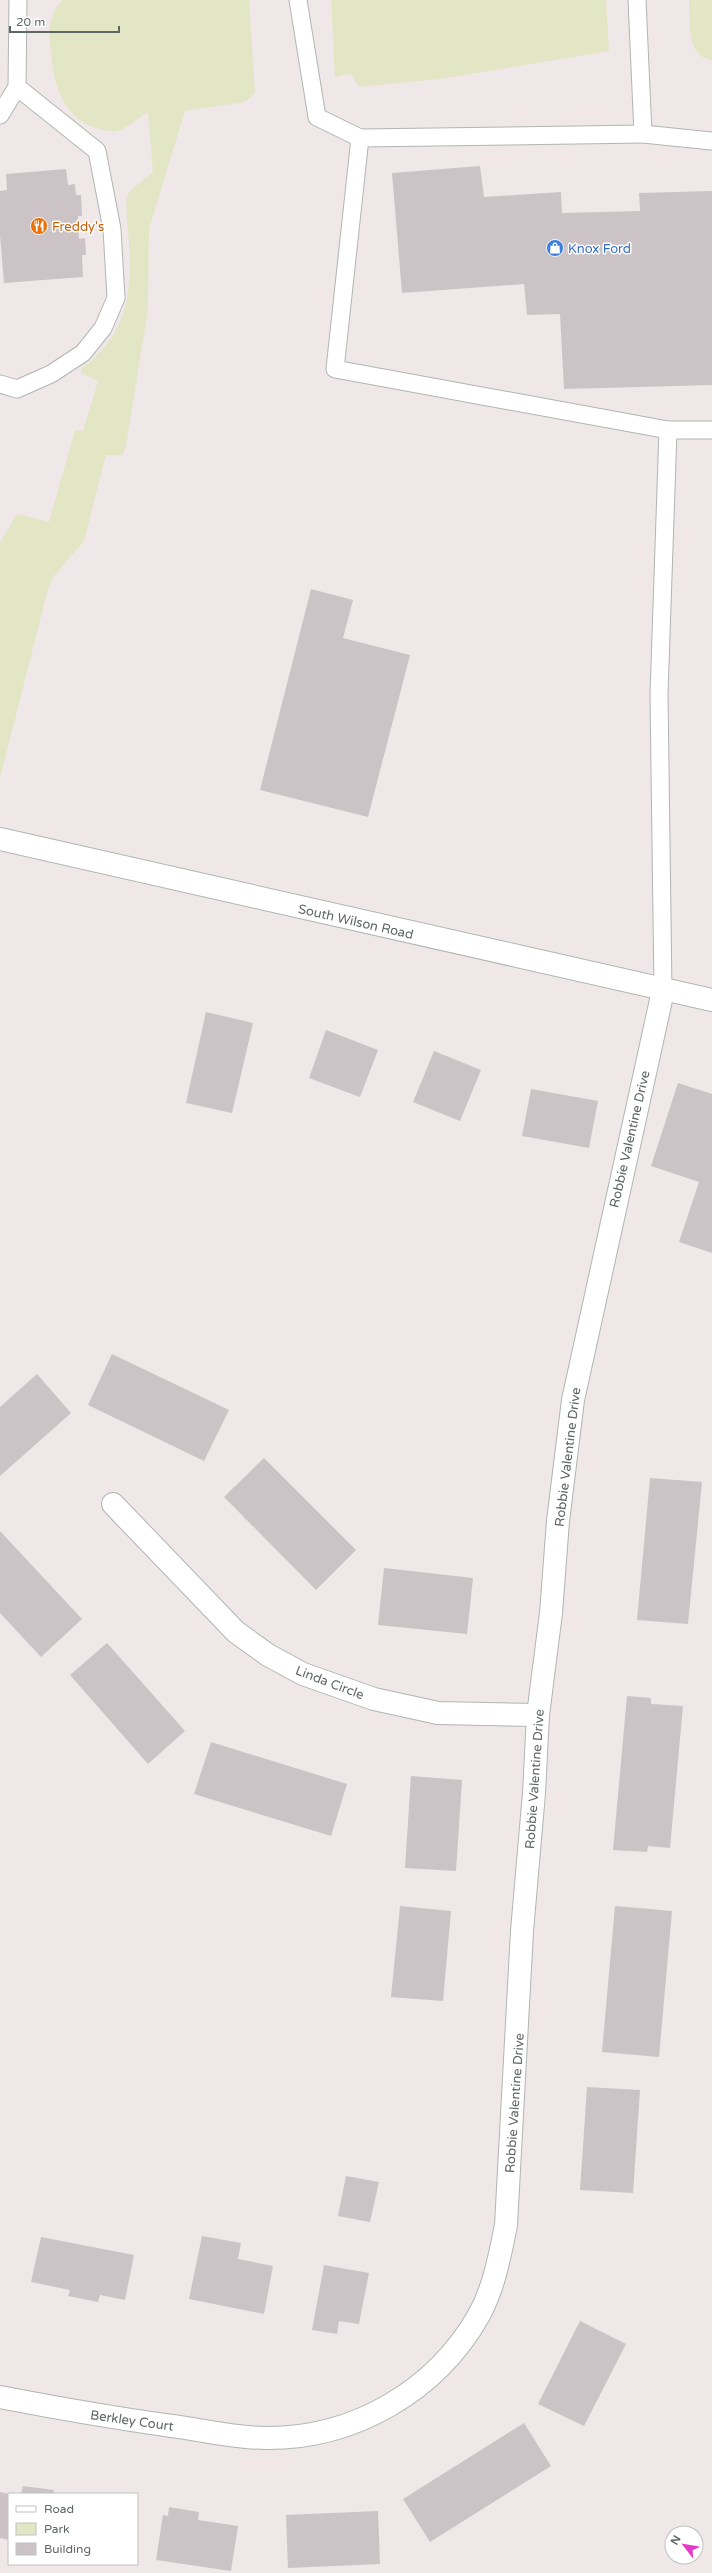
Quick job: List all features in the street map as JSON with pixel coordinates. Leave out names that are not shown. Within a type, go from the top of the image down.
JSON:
[{"type":"street","name":"South Wilson Road","points":[[0,839],[663,991],[712,1000]]},
{"type":"street","name":"Robbie Valentine Drive","points":[[265,2438],[297,2435],[331,2429],[364,2419],[397,2403],[429,2380],[457,2350],[480,2314],[496,2271],[506,2226],[522,1931],[534,1793],[538,1715],[551,1613],[558,1521],[573,1400],[663,991]]},
{"type":"street","name":"Linda Circle","points":[[113,1504],[236,1632],[268,1655],[303,1674],[374,1699],[438,1713],[538,1715]]},
{"type":"street","name":"Berkley Court","points":[[0,2397],[102,2416],[265,2438]]},
{"type":"lane","points":[[0,115],[17,88],[18,0]]},
{"type":"lane","points":[[298,0],[317,117],[360,138],[643,134],[712,141]]},
{"type":"lane","points":[[637,0],[643,134]]},
{"type":"lane","points":[[0,384],[17,389],[51,374],[83,353],[103,328],[116,298],[112,229],[97,151],[17,88]]},
{"type":"lane","points":[[360,138],[335,369],[668,430],[712,430]]},
{"type":"lane","points":[[663,991],[659,694],[668,430]]},
{"type":"green space","points":[[62,0],[249,0],[255,93],[245,102],[185,111],[149,229],[148,310],[126,445],[123,455],[106,455],[84,541],[53,577],[48,589],[0,778],[0,542],[17,514],[49,522],[75,430],[83,431],[98,381],[81,373],[81,369],[101,352],[114,333],[123,313],[128,293],[130,271],[126,201],[129,192],[153,172],[148,112],[121,130],[108,131],[87,125],[69,110],[63,100],[58,89],[52,66],[50,46],[51,19],[57,6]]},
{"type":"green space","points":[[331,0],[606,0],[609,51],[440,79],[359,87],[351,74],[335,77]]},
{"type":"green space","points":[[689,0],[712,0],[712,60],[703,57],[697,52],[693,45],[690,27]]},
{"type":"building","name":"Knox Ford","points":[[480,166],[484,197],[561,192],[562,213],[640,211],[639,193],[712,191],[712,385],[564,389],[560,314],[527,315],[524,284],[402,293],[392,173]]},
{"type":"building","name":"Freddy's","points":[[66,169],[68,185],[75,184],[76,195],[81,195],[82,216],[78,216],[79,239],[85,238],[86,255],[82,255],[83,277],[4,283],[0,235],[0,191],[7,190],[6,174]]},
{"type":"building","points":[[311,589],[353,600],[343,638],[410,655],[368,817],[260,790]]},
{"type":"building","points":[[206,1012],[253,1023],[232,1113],[186,1103]]},
{"type":"building","points":[[326,1030],[378,1050],[360,1097],[309,1078]]},
{"type":"building","points":[[434,1051],[481,1070],[460,1121],[413,1102]]},
{"type":"building","points":[[678,1083],[712,1094],[712,1253],[679,1242],[699,1182],[651,1166]]},
{"type":"building","points":[[531,1089],[598,1101],[589,1148],[522,1136]]},
{"type":"building","points":[[112,1354],[229,1410],[204,1461],[88,1405]]},
{"type":"building","points":[[37,1374],[71,1413],[0,1476],[0,1407]]},
{"type":"building","points":[[264,1458],[356,1550],[316,1590],[224,1497]]},
{"type":"building","points":[[650,1478],[702,1482],[688,1624],[637,1620]]},
{"type":"building","points":[[0,1531],[82,1619],[41,1657],[0,1613]]},
{"type":"building","points":[[384,1568],[473,1578],[467,1634],[378,1625]]},
{"type":"building","points":[[107,1643],[185,1731],[148,1764],[70,1675]]},
{"type":"building","points":[[627,1696],[651,1698],[651,1704],[683,1706],[670,1848],[648,1846],[647,1852],[613,1850]]},
{"type":"building","points":[[211,1742],[347,1784],[331,1836],[194,1794]]},
{"type":"building","points":[[411,1776],[462,1780],[456,1871],[405,1868]]},
{"type":"building","points":[[400,1906],[451,1911],[443,2001],[391,1997]]},
{"type":"building","points":[[615,1906],[672,1911],[659,2057],[602,2052]]},
{"type":"building","points":[[587,2087],[640,2090],[633,2193],[580,2190]]},
{"type":"building","points":[[346,2176],[379,2182],[370,2222],[338,2216]]},
{"type":"building","points":[[202,2236],[241,2243],[238,2259],[273,2266],[264,2314],[189,2299]]},
{"type":"building","points":[[41,2237],[134,2255],[125,2300],[100,2295],[98,2302],[68,2296],[70,2290],[31,2282]]},
{"type":"building","points":[[324,2265],[369,2273],[359,2324],[339,2321],[337,2334],[312,2330]]},
{"type":"building","points":[[580,2321],[626,2344],[584,2426],[538,2404]]},
{"type":"building","points":[[524,2423],[551,2466],[430,2542],[403,2499]]},
{"type":"building","points":[[23,2486],[54,2490],[53,2493],[21,2493]]},
{"type":"building","points":[[0,2492],[8,2494],[8,2540],[0,2538]]},
{"type":"building","points":[[169,2507],[199,2512],[198,2520],[238,2526],[231,2571],[156,2560],[163,2515],[168,2516]]},
{"type":"building","points":[[378,2511],[380,2564],[288,2568],[286,2515]]},
{"type":"place","name":"Freddy's","points":[[39,226]]},
{"type":"place","name":"Knox Ford","points":[[555,248]]}]
